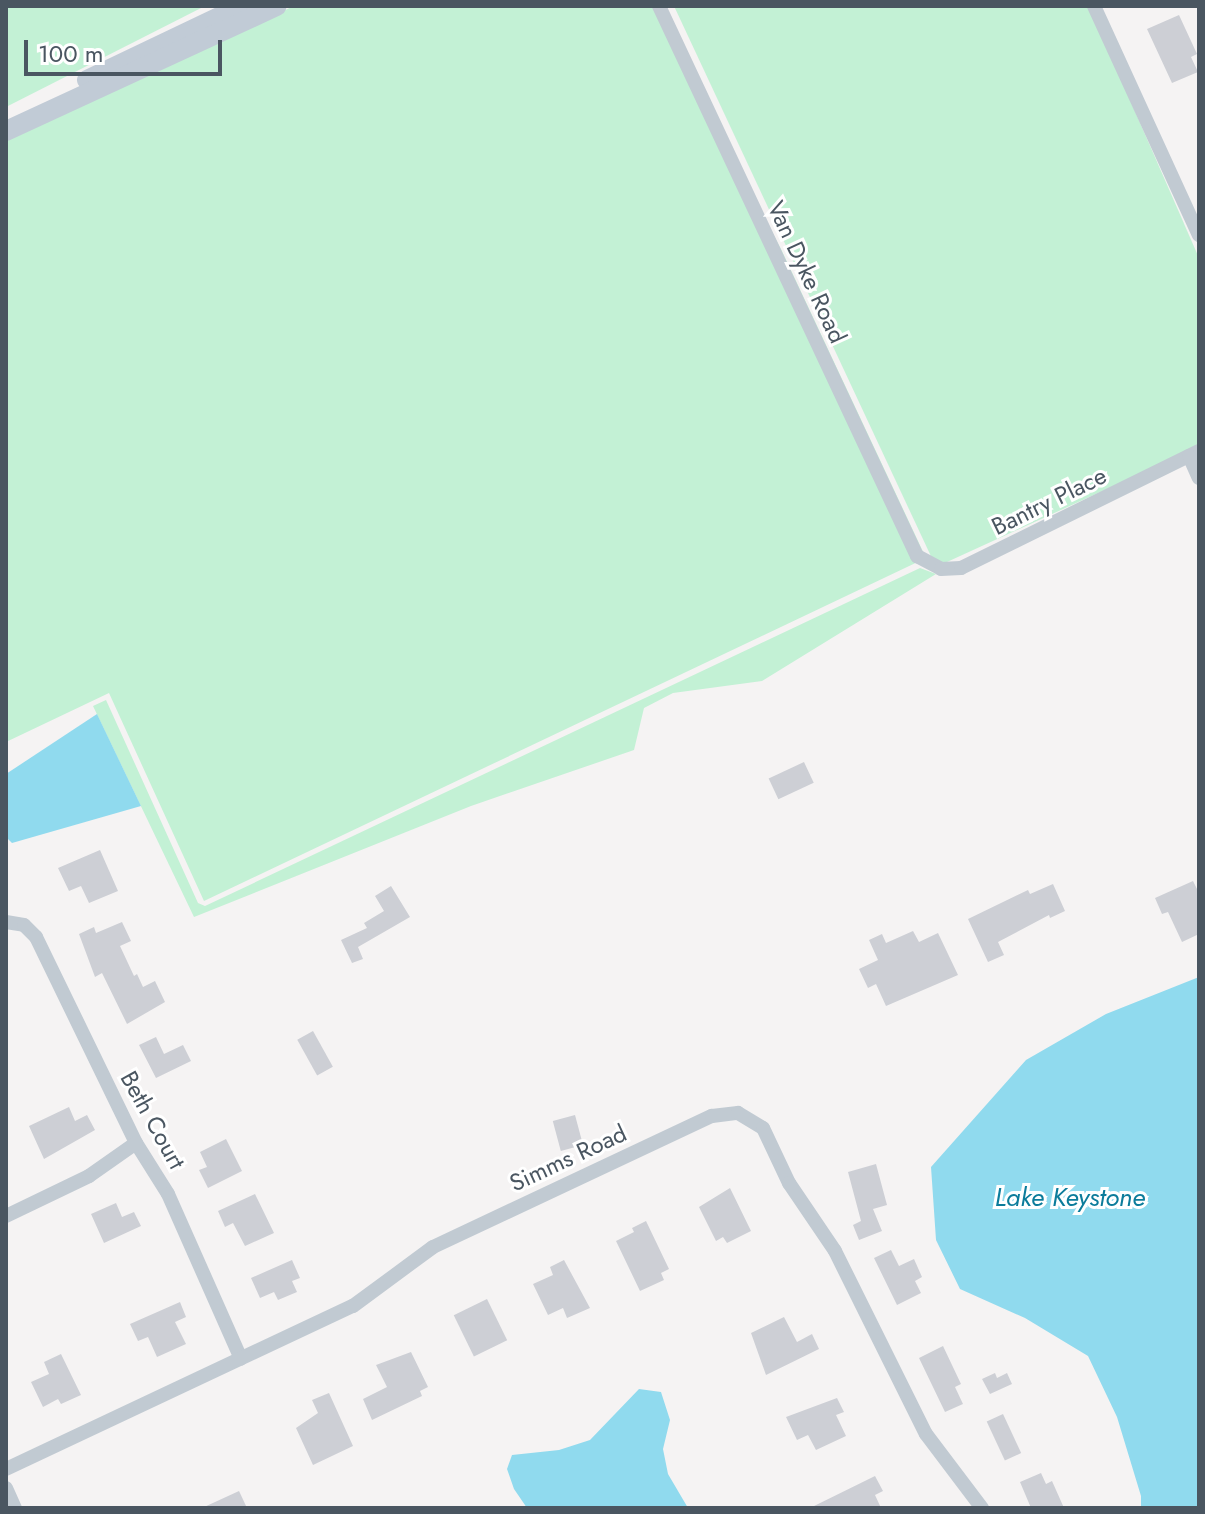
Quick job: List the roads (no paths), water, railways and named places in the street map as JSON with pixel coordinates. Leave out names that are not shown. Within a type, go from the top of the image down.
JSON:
[{"type":"main road","points":[[6,121],[242,6]]},
{"type":"main road","points":[[6,131],[276,6]]},
{"type":"street","name":"Van Dyke Road","points":[[659,6],[917,556]]},
{"type":"street","points":[[1094,6],[1199,235]]},
{"type":"street","name":"Bantry Place","points":[[917,556],[941,569],[961,568],[1194,454]]},
{"type":"street","points":[[1194,454],[1199,478]]},
{"type":"street","name":"Beth Court","points":[[6,922],[24,925],[36,937],[136,1143],[168,1194],[241,1359]]},
{"type":"street","name":"Simms Road","points":[[6,1469],[353,1306],[433,1247],[699,1121],[738,1113],[763,1128],[789,1183],[835,1251],[926,1434],[982,1508]]},
{"type":"street","points":[[6,1216],[89,1176],[136,1143]]},
{"type":"street","points":[[6,1488],[15,1508]]},
{"type":"water","points":[[97,714],[141,806],[12,843],[6,837],[6,774]]},
{"type":"water","name":"Lake Keystone","points":[[1199,977],[1199,1508],[1141,1508],[1141,1496],[1117,1417],[1088,1356],[1025,1318],[960,1289],[936,1240],[931,1167],[1026,1060],[1106,1014]]},
{"type":"water","points":[[639,1389],[661,1392],[670,1420],[663,1449],[668,1474],[688,1508],[527,1508],[514,1489],[507,1469],[512,1455],[559,1450],[590,1440]]}]
